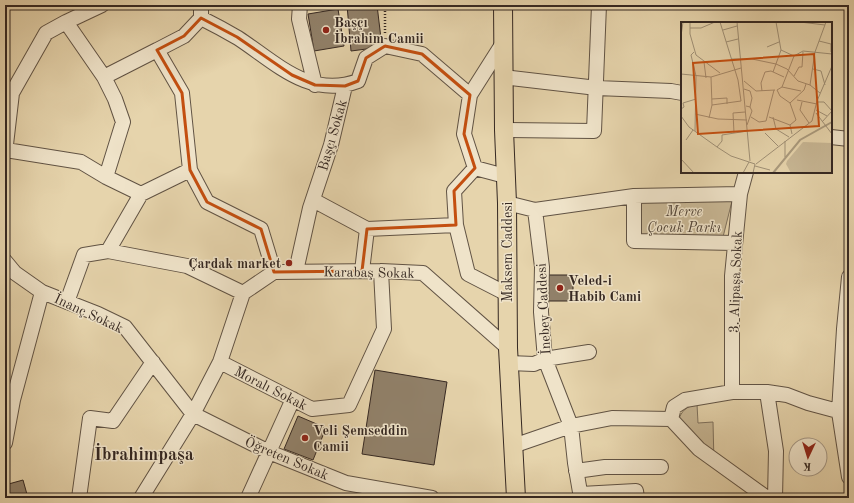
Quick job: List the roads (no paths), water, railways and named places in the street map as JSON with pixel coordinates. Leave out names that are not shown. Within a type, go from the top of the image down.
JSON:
[{"type":"main road","name":"Maksem Caddesi","points":[[503,5],[508,355],[516,498]]},
{"type":"street","points":[[102,5],[46,33],[8,87],[5,152],[82,162],[106,177],[141,194]]},
{"type":"street","points":[[300,5],[299,19],[315,85]]},
{"type":"street","points":[[504,130],[594,131],[597,88],[599,5]]},
{"type":"street","points":[[104,77],[184,36],[201,11],[292,75],[315,85],[345,86]]},
{"type":"street","points":[[66,22],[104,77],[115,99],[123,122],[106,177]]},
{"type":"street","points":[[475,168],[464,134],[470,95],[503,42]]},
{"type":"street","name":"Başçı Sokak","points":[[296,271],[312,200],[330,145],[345,86],[358,81],[366,58],[385,46],[422,54],[470,95]]},
{"type":"street","points":[[141,498],[193,414],[220,362],[243,293],[274,272],[261,229],[207,202],[190,170],[182,93],[157,50]]},
{"type":"street","points":[[503,77],[597,88],[671,91],[681,93]]},
{"type":"street","points":[[832,137],[849,139]]},
{"type":"street","points":[[475,168],[505,176]]},
{"type":"street","points":[[475,168],[454,191],[456,225],[468,274],[507,294]]},
{"type":"street","points":[[108,251],[141,194],[190,170]]},
{"type":"street","name":"3. Alipaşa Sokak","points":[[732,392],[732,276],[740,194],[746,173]]},
{"type":"street","points":[[507,203],[535,210],[634,196],[740,194]]},
{"type":"street","points":[[634,196],[634,241],[735,243]]},
{"type":"street","points":[[312,200],[367,229],[456,225]]},
{"type":"street","name":"İnebey Caddesi","points":[[535,210],[542,267],[541,312],[545,359],[571,426],[576,471],[581,496]]},
{"type":"street","points":[[362,271],[367,229]]},
{"type":"street","points":[[67,302],[84,255],[108,251],[187,266],[243,293]]},
{"type":"street","name":"İnanç Sokak","points":[[5,261],[14,273],[42,292],[125,327],[193,414]]},
{"type":"street","name":"Karabaş Sokak","points":[[274,272],[381,271],[423,273],[508,355]]},
{"type":"street","name":"Moralı Sokak","points":[[220,362],[312,409],[349,405],[384,328],[381,271]]},
{"type":"street","points":[[849,277],[844,329],[844,413],[849,477]]},
{"type":"street","points":[[5,443],[9,398],[42,292]]},
{"type":"street","points":[[508,355],[534,364],[545,359],[589,352]]},
{"type":"street","points":[[79,498],[90,418],[113,421],[153,362]]},
{"type":"street","points":[[671,419],[674,407],[685,400],[732,392],[767,392],[787,395],[808,403],[844,413]]},
{"type":"street","points":[[767,392],[776,451],[775,498]]},
{"type":"street","points":[[248,498],[293,399]]},
{"type":"street","name":"Öğreten Sokak","points":[[193,414],[269,452],[346,483],[432,498]]},
{"type":"street","points":[[513,446],[571,426],[612,418],[671,419],[699,449],[767,498]]},
{"type":"street","points":[[576,471],[605,467],[661,467]]},
{"type":"street","points":[[581,496],[636,491],[637,498]]},
{"type":"place","name":"Başçı İbrahim Camii","points":[[326,30]]},
{"type":"place","name":"Çardak market","points":[[289,263]]},
{"type":"place","name":"Veled-i Habib Cami","points":[[560,288]]},
{"type":"place","name":"Veli Şemseddin Camii","points":[[305,438]]},
{"type":"district","name":"İbrahimpaşa","points":[[144,454]]},
{"type":"park label","name":"Merve Çocuk Parkı","points":[[684,220]]}]
